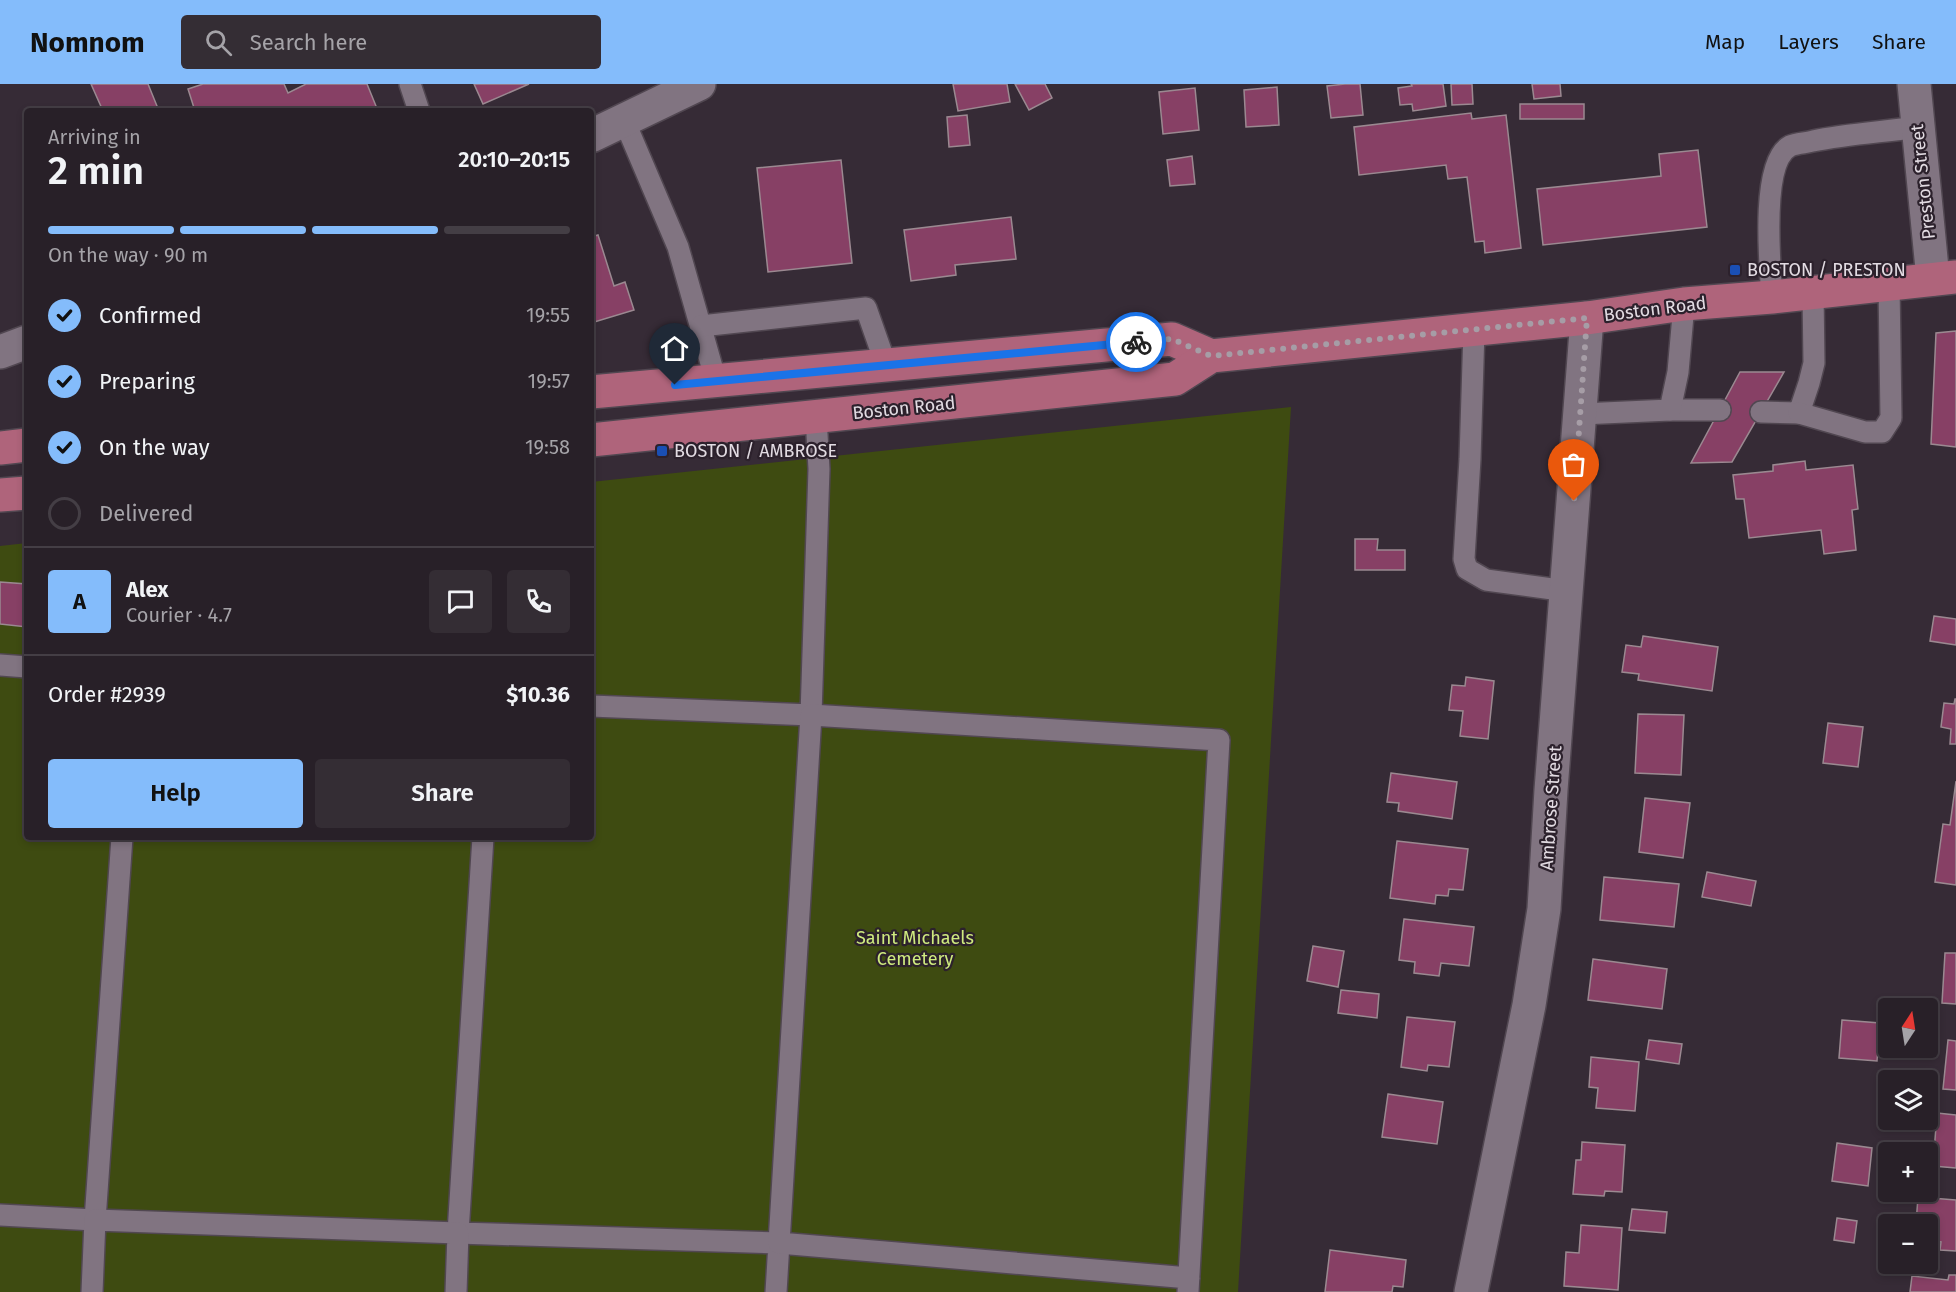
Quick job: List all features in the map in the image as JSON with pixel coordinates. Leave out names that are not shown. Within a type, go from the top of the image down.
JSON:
[{"type":"main road","name":"Boston Road","points":[[594,440],[1175,379],[1211,356],[1587,318],[1684,304],[1944,278]]},
{"type":"main road","name":"Boston Road","points":[[594,392],[1172,339],[1211,356]]},
{"type":"main road","points":[[0,448],[24,445]]},
{"type":"main road","points":[[0,495],[24,493]]},
{"type":"street","points":[[594,135],[699,84]]},
{"type":"street","name":"Preston Street","points":[[1914,84],[1918,127],[1944,278]]},
{"type":"street","name":"Ambrose Street","points":[[1472,1292],[1529,1005],[1544,909],[1587,318]]},
{"type":"street","points":[[0,352],[24,343]]},
{"type":"lane","points":[[410,84],[418,108]]},
{"type":"lane","points":[[624,120],[678,247],[716,381]]},
{"type":"lane","points":[[1772,297],[1768,216],[1777,166],[1784,151],[1791,145],[1918,127]]},
{"type":"lane","points":[[1761,412],[1799,413],[1865,432],[1882,432],[1891,418],[1889,284]]},
{"type":"lane","points":[[1799,413],[1814,363],[1813,292]]},
{"type":"lane","points":[[1670,410],[1678,372],[1684,304]]},
{"type":"lane","points":[[701,326],[866,308],[886,366]]},
{"type":"lane","points":[[1474,330],[1464,559],[1467,569],[1486,580],[1567,591]]},
{"type":"lane","points":[[1581,414],[1720,410]]},
{"type":"lane","points":[[776,1292],[811,715],[819,469],[816,417]]},
{"type":"lane","points":[[0,665],[24,667]]},
{"type":"lane","points":[[0,1215],[779,1243],[1188,1285],[1220,740],[811,715],[594,706]]},
{"type":"lane","points":[[92,1292],[94,1220],[122,840]]},
{"type":"lane","points":[[456,1292],[483,840]]},
{"type":"green space","name":"Saint Michaels Cemetery","points":[[1291,407],[1238,1292],[0,1292],[0,546],[24,543],[24,840],[594,840],[594,482]]},
{"type":"building","points":[[91,84],[148,84],[158,108],[102,108]]},
{"type":"building","points":[[203,84],[284,84],[288,93],[306,84],[367,84],[377,108],[194,108],[188,89]]},
{"type":"building","points":[[474,84],[529,84],[483,104]]},
{"type":"building","points":[[953,84],[1007,84],[1010,102],[958,111]]},
{"type":"building","points":[[1015,84],[1045,84],[1052,98],[1029,110]]},
{"type":"building","points":[[1360,84],[1363,115],[1331,118],[1327,86]]},
{"type":"building","points":[[1411,84],[1443,84],[1446,106],[1413,111],[1412,104],[1400,105],[1398,88],[1412,86]]},
{"type":"building","points":[[1451,84],[1472,84],[1473,104],[1452,105]]},
{"type":"building","points":[[1532,84],[1560,84],[1561,96],[1534,99]]},
{"type":"building","points":[[1277,87],[1279,125],[1246,127],[1244,90]]},
{"type":"building","points":[[1195,88],[1199,130],[1163,134],[1159,92]]},
{"type":"building","points":[[1520,104],[1584,104],[1584,119],[1520,119]]},
{"type":"building","points":[[1471,113],[1472,119],[1506,115],[1521,248],[1485,253],[1484,241],[1475,242],[1467,177],[1448,179],[1446,165],[1359,175],[1354,127]]},
{"type":"building","points":[[967,115],[970,145],[949,147],[947,117]]},
{"type":"building","points":[[1698,150],[1707,227],[1543,245],[1537,189],[1661,176],[1659,154]]},
{"type":"building","points":[[1192,156],[1195,184],[1170,186],[1167,160]]},
{"type":"building","points":[[841,160],[852,263],[768,272],[757,168]]},
{"type":"building","points":[[1011,217],[1016,259],[955,265],[956,275],[911,281],[904,230]]},
{"type":"building","points":[[598,235],[614,286],[625,282],[634,310],[594,322],[594,236]]},
{"type":"building","points":[[1956,331],[1956,447],[1931,444],[1936,333]]},
{"type":"building","points":[[1740,372],[1784,372],[1732,462],[1691,463]]},
{"type":"building","points":[[1805,461],[1806,470],[1853,465],[1858,509],[1852,510],[1856,550],[1824,554],[1821,530],[1749,538],[1744,499],[1736,499],[1733,475],[1773,471],[1773,465]]},
{"type":"building","points":[[1355,539],[1378,539],[1377,550],[1405,550],[1405,570],[1355,570]]},
{"type":"building","points":[[0,582],[24,584],[24,627],[0,624]]},
{"type":"building","points":[[1934,616],[1956,619],[1956,645],[1930,641]]},
{"type":"building","points":[[1643,636],[1718,647],[1712,691],[1638,680],[1639,674],[1622,672],[1626,645],[1641,647]]},
{"type":"building","points":[[1466,677],[1494,681],[1488,739],[1460,736],[1463,711],[1449,710],[1452,685],[1465,686]]},
{"type":"building","points":[[1955,699],[1956,744],[1950,744],[1951,729],[1941,727],[1944,703],[1954,704]]},
{"type":"building","points":[[1638,714],[1684,715],[1681,775],[1635,773]]},
{"type":"building","points":[[1828,723],[1863,727],[1858,767],[1823,763]]},
{"type":"building","points":[[1391,773],[1457,782],[1452,819],[1398,811],[1399,803],[1387,802]]},
{"type":"building","points":[[1956,781],[1956,885],[1935,882],[1943,824],[1950,825]]},
{"type":"building","points":[[1645,798],[1690,803],[1683,858],[1639,852]]},
{"type":"building","points":[[1397,841],[1468,849],[1463,890],[1449,889],[1448,896],[1436,895],[1435,904],[1390,898]]},
{"type":"building","points":[[1707,872],[1756,881],[1751,906],[1702,897]]},
{"type":"building","points":[[1604,877],[1679,884],[1674,927],[1600,920]]},
{"type":"building","points":[[1404,919],[1474,927],[1469,966],[1441,963],[1439,976],[1414,973],[1415,962],[1399,960]]},
{"type":"building","points":[[1313,946],[1344,951],[1338,987],[1307,981]]},
{"type":"building","points":[[1945,953],[1956,953],[1956,1004],[1942,1003]]},
{"type":"building","points":[[1593,959],[1667,969],[1662,1009],[1588,1000]]},
{"type":"building","points":[[1341,990],[1379,994],[1377,1018],[1338,1013]]},
{"type":"building","points":[[1407,1017],[1455,1022],[1449,1067],[1428,1065],[1427,1071],[1401,1067]]},
{"type":"building","points":[[1842,1020],[1878,1023],[1877,1061],[1839,1058]]},
{"type":"building","points":[[1649,1040],[1682,1044],[1679,1064],[1646,1059]]},
{"type":"building","points":[[1948,1040],[1956,1041],[1956,1090],[1943,1089]]},
{"type":"building","points":[[1591,1057],[1639,1062],[1635,1111],[1596,1108],[1598,1088],[1589,1087]]},
{"type":"building","points":[[1388,1094],[1443,1102],[1437,1144],[1382,1137]]},
{"type":"building","points":[[1938,1113],[1956,1115],[1956,1168],[1938,1166],[1938,1142],[1935,1142],[1936,1130],[1938,1130]]},
{"type":"building","points":[[1582,1142],[1625,1145],[1622,1192],[1605,1191],[1604,1196],[1573,1194],[1576,1160],[1581,1160]]},
{"type":"building","points":[[1837,1143],[1872,1148],[1868,1186],[1832,1181]]},
{"type":"building","points":[[1938,1199],[1956,1200],[1956,1251],[1940,1250],[1938,1214],[1917,1214],[1918,1202],[1938,1202]]},
{"type":"building","points":[[1632,1209],[1667,1212],[1665,1233],[1629,1230]]},
{"type":"building","points":[[1837,1218],[1857,1221],[1854,1243],[1834,1240]]},
{"type":"building","points":[[1581,1225],[1622,1228],[1618,1290],[1564,1286],[1566,1252],[1579,1253]]},
{"type":"building","points":[[1330,1250],[1406,1260],[1403,1287],[1393,1286],[1392,1292],[1325,1292]]},
{"type":"building","points":[[1949,1275],[1956,1275],[1956,1292],[1910,1292],[1912,1276],[1948,1280]]},
{"type":"way so far","points":[[1136,342],[1172,339],[1211,356],[1587,318],[1574,501]]},
{"type":"place","name":"BOSTON / PRESTON","points":[[1735,270]]},
{"type":"place","name":"BOSTON / AMBROSE","points":[[662,451]]},
{"type":"route","points":[[675,385],[1136,342]]}]
